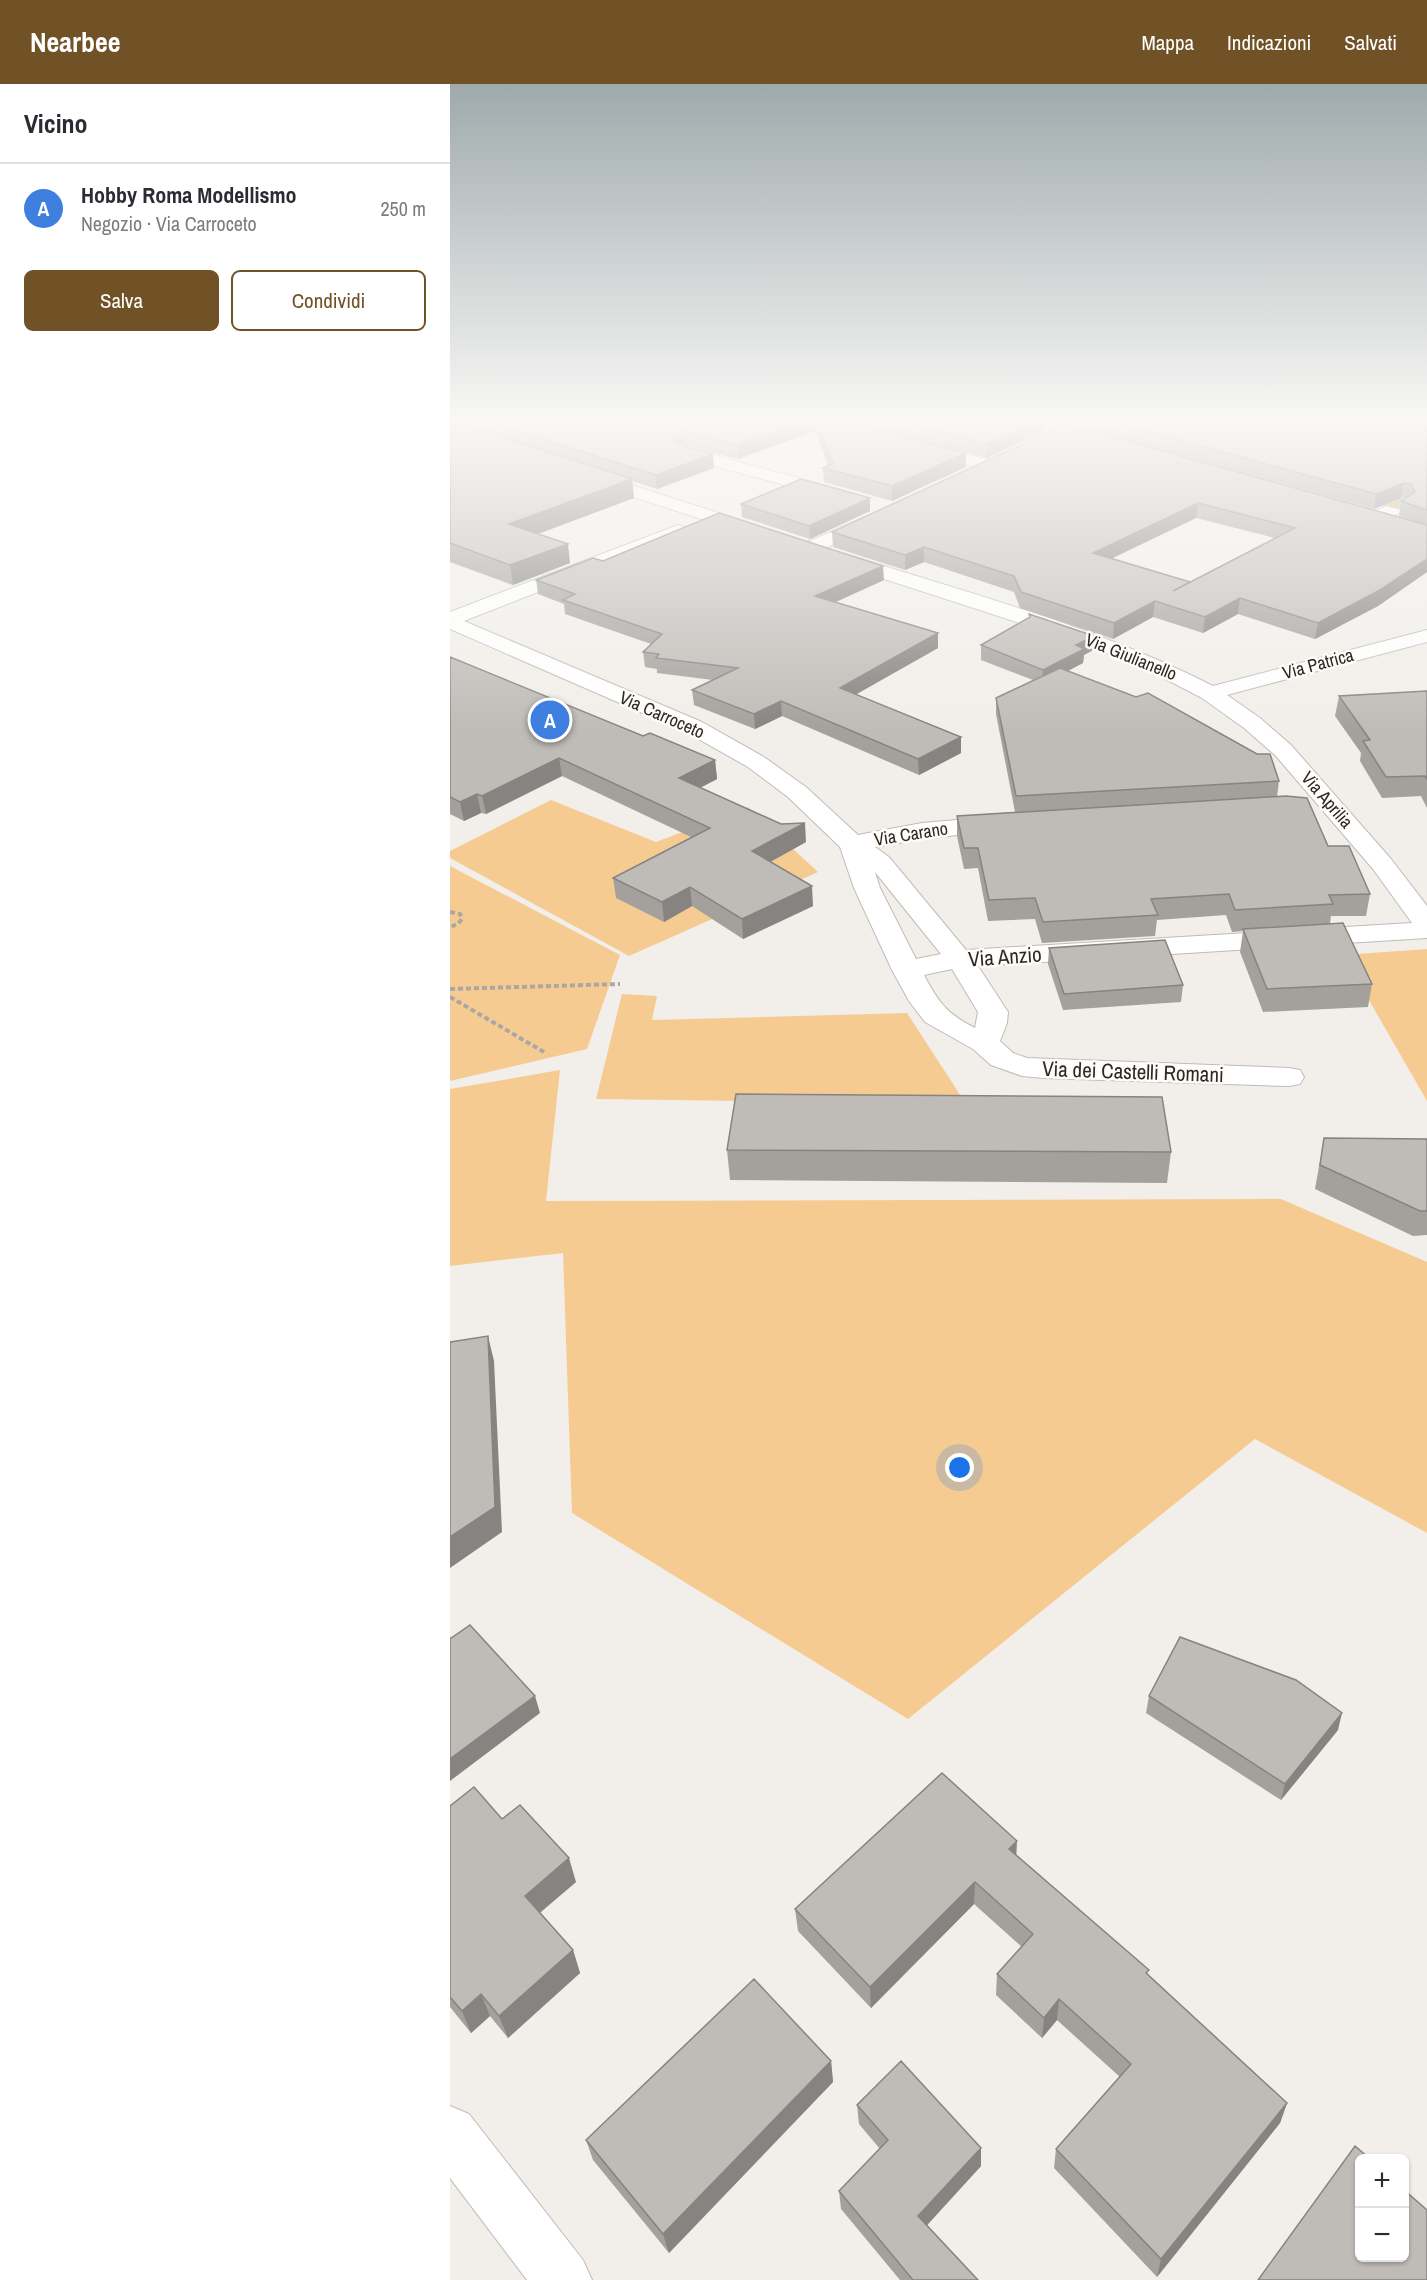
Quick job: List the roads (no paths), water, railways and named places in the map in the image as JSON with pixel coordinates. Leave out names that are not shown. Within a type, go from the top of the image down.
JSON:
[{"type":"street","points":[[450,620],[689,526]]},
{"type":"street","points":[[743,526],[766,534]]},
{"type":"street","points":[[810,548],[856,526]]},
{"type":"street","name":"Via Giulianello","points":[[788,541],[1097,642],[1160,667],[1210,693]]},
{"type":"street","name":"Via Carroceto","points":[[450,620],[711,737],[774,775],[814,807],[852,844],[880,862],[896,879],[958,959]]},
{"type":"street","name":"Via Patrica","points":[[1210,693],[1427,636]]},
{"type":"street","name":"Via Aprilia","points":[[1210,693],[1252,723],[1283,750],[1382,864],[1427,927]]},
{"type":"street","name":"Via Carano","points":[[852,844],[937,829],[1027,822]]},
{"type":"street","name":"Via Carroceto","points":[[852,844],[864,882],[906,970]]},
{"type":"street","name":"Via Anzio","points":[[906,970],[958,959],[1427,927]]},
{"type":"street","points":[[958,959],[993,1011],[992,1023],[984,1042]]},
{"type":"street","name":"Via dei Castelli Romani","points":[[906,970],[919,994],[935,1016],[955,1029],[984,1042],[1002,1059],[1012,1064],[1034,1069],[1289,1077]]},
{"type":"street","points":[[450,2133],[563,2280]]},
{"type":"place","name":"Hobby Roma Modellismo","points":[[550,720]]}]
